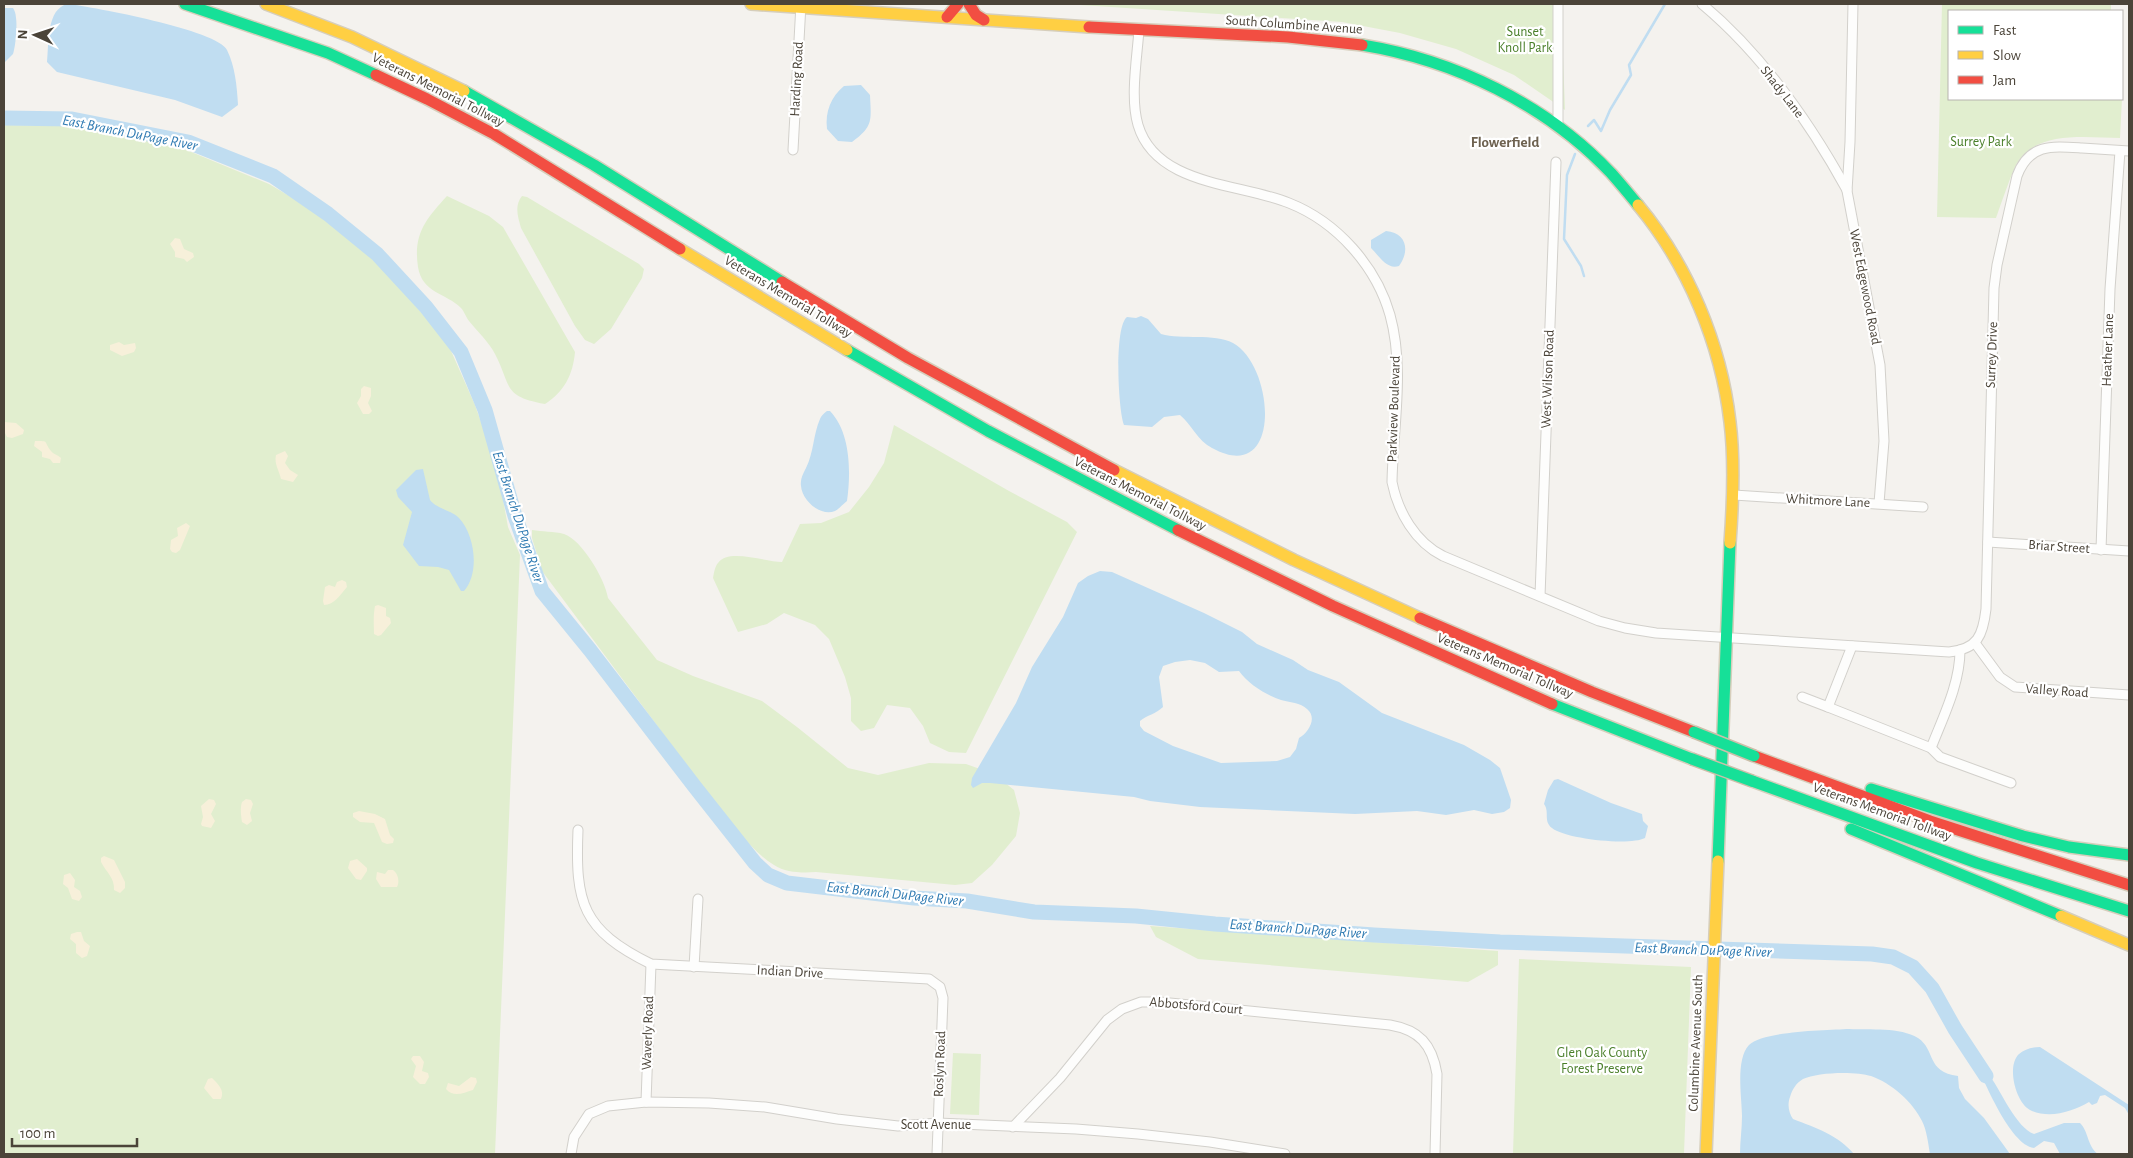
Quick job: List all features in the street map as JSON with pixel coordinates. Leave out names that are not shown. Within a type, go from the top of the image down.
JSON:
[{"type":"main road","name":"Veterans Memorial Tollway","points":[[185,4],[328,53],[427,99],[494,134],[727,278],[894,378],[1180,532],[1333,606],[1530,695],[1692,759],[1977,863],[2129,911]]},
{"type":"main road","name":"Veterans Memorial Tollway","points":[[266,4],[335,30],[438,76],[504,111],[907,357],[1198,513],[1342,583],[1600,697],[1930,821],[2129,885]]},
{"type":"main road","name":"South Columbine Avenue","points":[[750,4],[801,5],[1139,30],[1321,39],[1385,48],[1429,59],[1468,73],[1504,92],[1558,126],[1604,164],[1637,200],[1671,247],[1692,287],[1709,329],[1725,387],[1733,445],[1734,495],[1726,637]]},
{"type":"main road","points":[[947,17],[958,4]]},
{"type":"main road","points":[[969,4],[976,15],[984,20]]},
{"type":"main road","name":"Columbine Avenue South","points":[[1706,1154],[1726,637]]},
{"type":"main road","points":[[1758,757],[1784,760],[1942,812],[2023,836],[2069,847],[2129,855]]},
{"type":"main road","points":[[1786,793],[1801,805],[1855,831],[1980,881],[2129,945]]},
{"type":"street","points":[[1558,4],[1558,126]]},
{"type":"street","name":"Shady Lane","points":[[1702,4],[1737,38],[1783,89],[1826,152],[1847,191]]},
{"type":"street","name":"West Edgewood Road","points":[[1853,4],[1847,191],[1880,365],[1884,441],[1879,504]]},
{"type":"street","name":"Harding Road","points":[[793,150],[801,5]]},
{"type":"street","name":"Parkview Boulevard","points":[[1139,30],[1136,110],[1138,125],[1144,139],[1163,162],[1189,175],[1270,196],[1302,209],[1329,226],[1350,245],[1374,280],[1389,314],[1396,350],[1392,482],[1394,495],[1403,515],[1416,536],[1425,545],[1443,556],[1599,621],[1656,633],[1726,637]]},
{"type":"street","name":"Surrey Drive","points":[[1975,644],[1984,626],[1995,281],[2020,169],[2029,156],[2049,147],[2125,151]]},
{"type":"street","name":"Heather Lane","points":[[2101,550],[2110,290],[2125,151]]},
{"type":"street","name":"West Wilson Road","points":[[1540,596],[1556,162]]},
{"type":"street","name":"Whitmore Lane","points":[[1734,495],[1923,506]]},
{"type":"street","name":"Briar Street","points":[[1988,542],[2129,552]]},
{"type":"street","points":[[1726,637],[1949,652],[1975,644]]},
{"type":"street","name":"Valley Road","points":[[1975,644],[2004,682],[2015,687],[2129,695]]},
{"type":"street","points":[[1828,707],[1852,646]]},
{"type":"street","points":[[1931,748],[1950,698],[1960,664],[1960,650]]},
{"type":"street","points":[[1802,697],[1931,748],[1940,757],[2011,783]]},
{"type":"street","points":[[578,830],[578,882],[588,913],[605,936],[616,946],[650,964]]},
{"type":"street","points":[[694,966],[698,899]]},
{"type":"street","name":"Indian Drive","points":[[650,964],[929,979]]},
{"type":"street","name":"Waverly Road","points":[[646,1102],[650,964]]},
{"type":"street","name":"Roslyn Road","points":[[929,979],[940,987],[942,998],[937,1154]]},
{"type":"street","name":"Abbotsford Court","points":[[1013,1127],[1060,1078],[1106,1020],[1122,1009],[1141,1002],[1160,1002],[1390,1025],[1414,1032],[1426,1044],[1436,1063],[1435,1154]]},
{"type":"street","name":"Scott Avenue","points":[[571,1154],[574,1137],[589,1114],[608,1106],[646,1102],[709,1103],[765,1107],[837,1119],[898,1126],[938,1123],[1138,1134],[1210,1142],[1285,1154]]},
{"type":"green space","name":"Sunset Knoll Park","points":[[1065,4],[1561,4],[1565,110],[1514,75],[1456,49],[1400,33],[1342,22]]},
{"type":"green space","name":"Surrey Park","points":[[1942,4],[2111,4],[2111,10],[1948,10],[1948,100],[2122,100],[2120,138],[2062,138],[2035,146],[2024,155],[2015,167],[1996,218],[1937,217]]},
{"type":"green space","points":[[4,125],[75,126],[111,129],[167,142],[269,184],[303,204],[351,238],[385,270],[448,344],[475,405],[493,456],[508,527],[520,555],[495,1154],[4,1154]]},
{"type":"green space","points":[[447,196],[489,216],[503,227],[575,352],[570,375],[566,382],[557,394],[545,404],[521,397],[510,388],[492,350],[462,309],[435,292],[420,276],[417,255],[419,236],[427,220]]},
{"type":"green space","points":[[522,196],[527,197],[639,264],[644,269],[642,278],[611,329],[594,344],[585,340],[575,326],[521,228],[517,208]]},
{"type":"green space","points":[[894,425],[1067,522],[1077,532],[966,753],[949,752],[930,743],[923,726],[910,708],[887,705],[874,728],[861,731],[851,721],[851,698],[845,677],[829,639],[815,625],[784,613],[767,624],[738,632],[713,578],[717,564],[723,559],[730,557],[738,556],[782,562],[800,524],[821,523],[849,512],[869,487],[884,463]]},
{"type":"green space","points":[[532,530],[564,534],[578,544],[598,571],[608,598],[657,660],[693,676],[762,701],[848,768],[878,775],[929,763],[966,764],[994,774],[1014,790],[1020,813],[1016,836],[992,865],[972,883],[955,885],[816,872],[795,872],[784,870],[774,865],[749,844],[714,802],[542,571],[532,538]]},
{"type":"green space","points":[[1150,926],[1498,951],[1498,965],[1468,982],[1198,959],[1156,937]]},
{"type":"green space","name":"Glen Oak County Forest Preserve","points":[[1519,959],[1691,967],[1684,1154],[1513,1154]]},
{"type":"green space","points":[[953,1053],[981,1054],[979,1115],[950,1114]]},
{"type":"sand","points":[[175,238],[180,239],[184,249],[193,253],[194,257],[187,262],[184,259],[175,257],[175,252],[170,244]]},
{"type":"sand","points":[[119,342],[124,345],[135,343],[136,348],[134,352],[122,356],[110,350],[110,345]]},
{"type":"sand","points":[[364,386],[371,388],[371,396],[368,403],[372,411],[369,414],[363,414],[357,403],[361,396],[361,389]]},
{"type":"sand","points":[[4,422],[16,423],[24,430],[23,434],[12,438],[7,437],[4,431]]},
{"type":"sand","points":[[35,441],[46,442],[52,452],[61,458],[60,463],[53,463],[50,459],[42,457],[42,452],[34,446]]},
{"type":"sand","points":[[285,451],[288,456],[285,463],[290,470],[298,475],[293,482],[281,479],[276,464],[276,455]]},
{"type":"sand","points":[[186,523],[190,526],[180,550],[176,553],[172,552],[170,549],[171,540],[178,536],[177,528]]},
{"type":"sand","points":[[342,580],[346,582],[347,587],[334,601],[324,605],[325,587],[329,585],[335,587],[337,582]]},
{"type":"sand","points":[[378,605],[386,608],[386,616],[390,618],[391,623],[378,636],[374,634],[374,620],[375,606]]},
{"type":"sand","points":[[209,799],[214,800],[216,804],[211,814],[215,821],[211,828],[201,824],[203,817],[201,806]]},
{"type":"sand","points":[[246,799],[251,800],[253,804],[250,813],[252,821],[247,825],[242,822],[241,812],[242,802]]},
{"type":"sand","points":[[359,811],[375,814],[385,819],[390,835],[394,839],[393,843],[387,844],[382,842],[374,823],[360,822],[353,817],[353,813]]},
{"type":"sand","points":[[104,856],[114,860],[125,882],[125,888],[120,893],[114,890],[112,879],[101,862],[101,858]]},
{"type":"sand","points":[[357,859],[367,868],[361,880],[356,879],[348,868],[350,861]]},
{"type":"sand","points":[[388,870],[393,870],[396,873],[397,887],[381,887],[376,879],[377,872],[385,874]]},
{"type":"sand","points":[[70,873],[75,880],[74,887],[80,891],[82,897],[79,901],[72,899],[68,888],[63,884],[64,875]]},
{"type":"sand","points":[[81,932],[84,941],[90,946],[87,956],[82,958],[76,953],[76,944],[70,939],[71,934]]},
{"type":"sand","points":[[413,1056],[420,1056],[424,1062],[422,1071],[428,1073],[429,1077],[425,1084],[420,1084],[413,1077],[416,1066],[411,1059]]},
{"type":"sand","points":[[471,1077],[476,1078],[477,1082],[473,1090],[455,1094],[446,1089],[448,1083],[459,1086]]},
{"type":"sand","points":[[212,1078],[219,1085],[222,1093],[221,1099],[213,1099],[204,1088],[208,1079]]},
{"type":"water","points":[[68,4],[179,27],[219,42],[227,50],[234,69],[238,105],[222,117],[175,100],[57,72],[47,62],[50,28],[56,12]]},
{"type":"water","points":[[4,8],[13,8],[15,12],[16,37],[13,54],[4,63]]},
{"type":"water","points":[[861,85],[870,95],[871,117],[868,127],[852,142],[838,141],[827,129],[828,110],[832,100],[844,86]]},
{"type":"water","points":[[1386,231],[1398,235],[1404,244],[1405,254],[1399,266],[1395,267],[1387,264],[1371,248],[1371,240]]},
{"type":"water","points":[[1141,316],[1148,319],[1161,334],[1225,340],[1233,343],[1247,356],[1257,375],[1264,397],[1265,419],[1261,438],[1251,451],[1235,456],[1212,448],[1202,441],[1180,415],[1164,417],[1152,427],[1124,425],[1120,403],[1118,369],[1120,336],[1127,317],[1136,318]]},
{"type":"water","points":[[827,411],[830,411],[837,420],[846,442],[849,478],[847,501],[835,511],[824,512],[808,502],[802,491],[801,483],[811,456],[818,425],[821,417]]},
{"type":"water","points":[[423,469],[430,500],[459,518],[469,534],[474,564],[469,583],[464,591],[461,591],[449,570],[438,567],[419,566],[403,545],[412,512],[398,497],[396,490],[416,470]]},
{"type":"water","points":[[1100,571],[1112,572],[1204,613],[1242,632],[1257,644],[1293,660],[1308,670],[1339,682],[1382,713],[1464,745],[1500,768],[1511,800],[1510,808],[1504,812],[1492,814],[1474,810],[1446,815],[1417,811],[1355,814],[1200,807],[1150,801],[1134,797],[990,783],[982,783],[973,788],[971,785],[972,778],[1016,703],[1032,667],[1063,617],[1078,583]],"holes":[[[1190,660],[1205,663],[1219,672],[1239,671],[1252,685],[1263,692],[1307,709],[1312,717],[1312,721],[1306,733],[1299,738],[1296,749],[1290,757],[1277,761],[1221,763],[1173,746],[1144,731],[1140,726],[1140,721],[1163,707],[1159,677],[1163,666]]]},
{"type":"water","points":[[1558,779],[1611,803],[1642,814],[1643,821],[1648,826],[1645,838],[1626,841],[1598,840],[1570,835],[1552,828],[1547,819],[1547,810],[1544,804],[1548,790],[1554,780]]},
{"type":"water","points":[[1849,1029],[1903,1032],[1918,1038],[1924,1043],[1936,1065],[1941,1070],[1958,1076],[1959,1088],[1965,1099],[1984,1118],[2010,1154],[1930,1154],[1924,1125],[1913,1107],[1901,1094],[1879,1079],[1864,1074],[1847,1073],[1817,1075],[1803,1079],[1793,1089],[1789,1106],[1793,1119],[1834,1137],[1854,1154],[1740,1154],[1742,1116],[1741,1069],[1742,1060],[1749,1045],[1756,1040],[1782,1034]]},
{"type":"water","points":[[2034,1047],[2040,1047],[2129,1105],[2129,1115],[2125,1108],[2105,1095],[2100,1096],[2097,1103],[2092,1105],[2089,1102],[2075,1109],[2060,1113],[2045,1114],[2030,1110],[2025,1106],[2017,1092],[2014,1084],[2013,1067],[2015,1060],[2021,1052]]},
{"type":"water","points":[[1974,1058],[1988,1073],[2015,1117],[2027,1130],[2034,1134],[2064,1123],[2080,1123],[2094,1151],[2098,1154],[2060,1154],[2054,1143],[2044,1141],[2034,1148],[2025,1144],[2016,1136],[1998,1110]]},
{"type":"waterway","points":[[1588,126],[1594,120],[1601,131],[1610,110],[1631,75],[1629,65],[1665,4]]},
{"type":"waterway","name":"East Branch DuPage River","points":[[4,118],[72,119],[188,142],[273,176],[328,214],[377,254],[426,307],[461,352],[485,410],[515,516],[542,591],[755,863],[768,875],[787,883],[914,898],[967,901],[1034,912],[1136,916],[1215,924],[1500,942],[1872,954],[1893,957],[1913,967],[1932,988],[1955,1029],[1986,1076]]},
{"type":"waterway","points":[[1575,154],[1567,175],[1564,239],[1581,266],[1584,276]]},
{"type":"traffic: fast","points":[[185,4],[328,53],[376,75]]},
{"type":"traffic: fast","points":[[1362,45],[1396,52],[1464,74],[1528,106],[1558,126],[1585,148],[1611,173],[1638,205]]},
{"type":"traffic: fast","points":[[464,91],[594,165],[782,282]]},
{"type":"traffic: fast","points":[[847,350],[988,431],[1178,530]]},
{"type":"traffic: fast","points":[[1718,861],[1730,543]]},
{"type":"traffic: fast","points":[[1552,704],[1692,759]]},
{"type":"traffic: fast","points":[[1694,732],[1754,756]]},
{"type":"traffic: fast","points":[[1692,759],[1752,781]]},
{"type":"traffic: fast","points":[[1752,781],[1977,863],[2129,911]]},
{"type":"traffic: fast","points":[[1871,789],[2023,836],[2069,847],[2129,855]]},
{"type":"traffic: fast","points":[[1851,829],[2061,916]]},
{"type":"traffic: slow","points":[[266,4],[352,37],[464,91]]},
{"type":"traffic: slow","points":[[751,4],[1089,27]]},
{"type":"traffic: slow","points":[[1638,205],[1656,228],[1687,279],[1710,335],[1719,364],[1726,393],[1733,452],[1733,498],[1730,543]]},
{"type":"traffic: slow","points":[[680,249],[847,350]]},
{"type":"traffic: slow","points":[[1114,470],[1294,560],[1420,618]]},
{"type":"traffic: slow","points":[[1706,1154],[1718,861]]},
{"type":"traffic: slow","points":[[2061,916],[2129,945]]},
{"type":"traffic: jam","points":[[947,17],[958,4]]},
{"type":"traffic: jam","points":[[969,4],[976,15],[984,20]]},
{"type":"traffic: jam","points":[[1089,27],[1288,37],[1362,45]]},
{"type":"traffic: jam","points":[[376,75],[494,134],[680,249]]},
{"type":"traffic: jam","points":[[782,282],[908,358],[1114,470]]},
{"type":"traffic: jam","points":[[1178,530],[1333,606],[1552,704]]},
{"type":"traffic: jam","points":[[1420,618],[1592,692],[1694,732]]},
{"type":"traffic: jam","points":[[1754,756],[1930,821],[2129,885]]},
{"type":"district","name":"Flowerfield","points":[[1505,142]]}]
